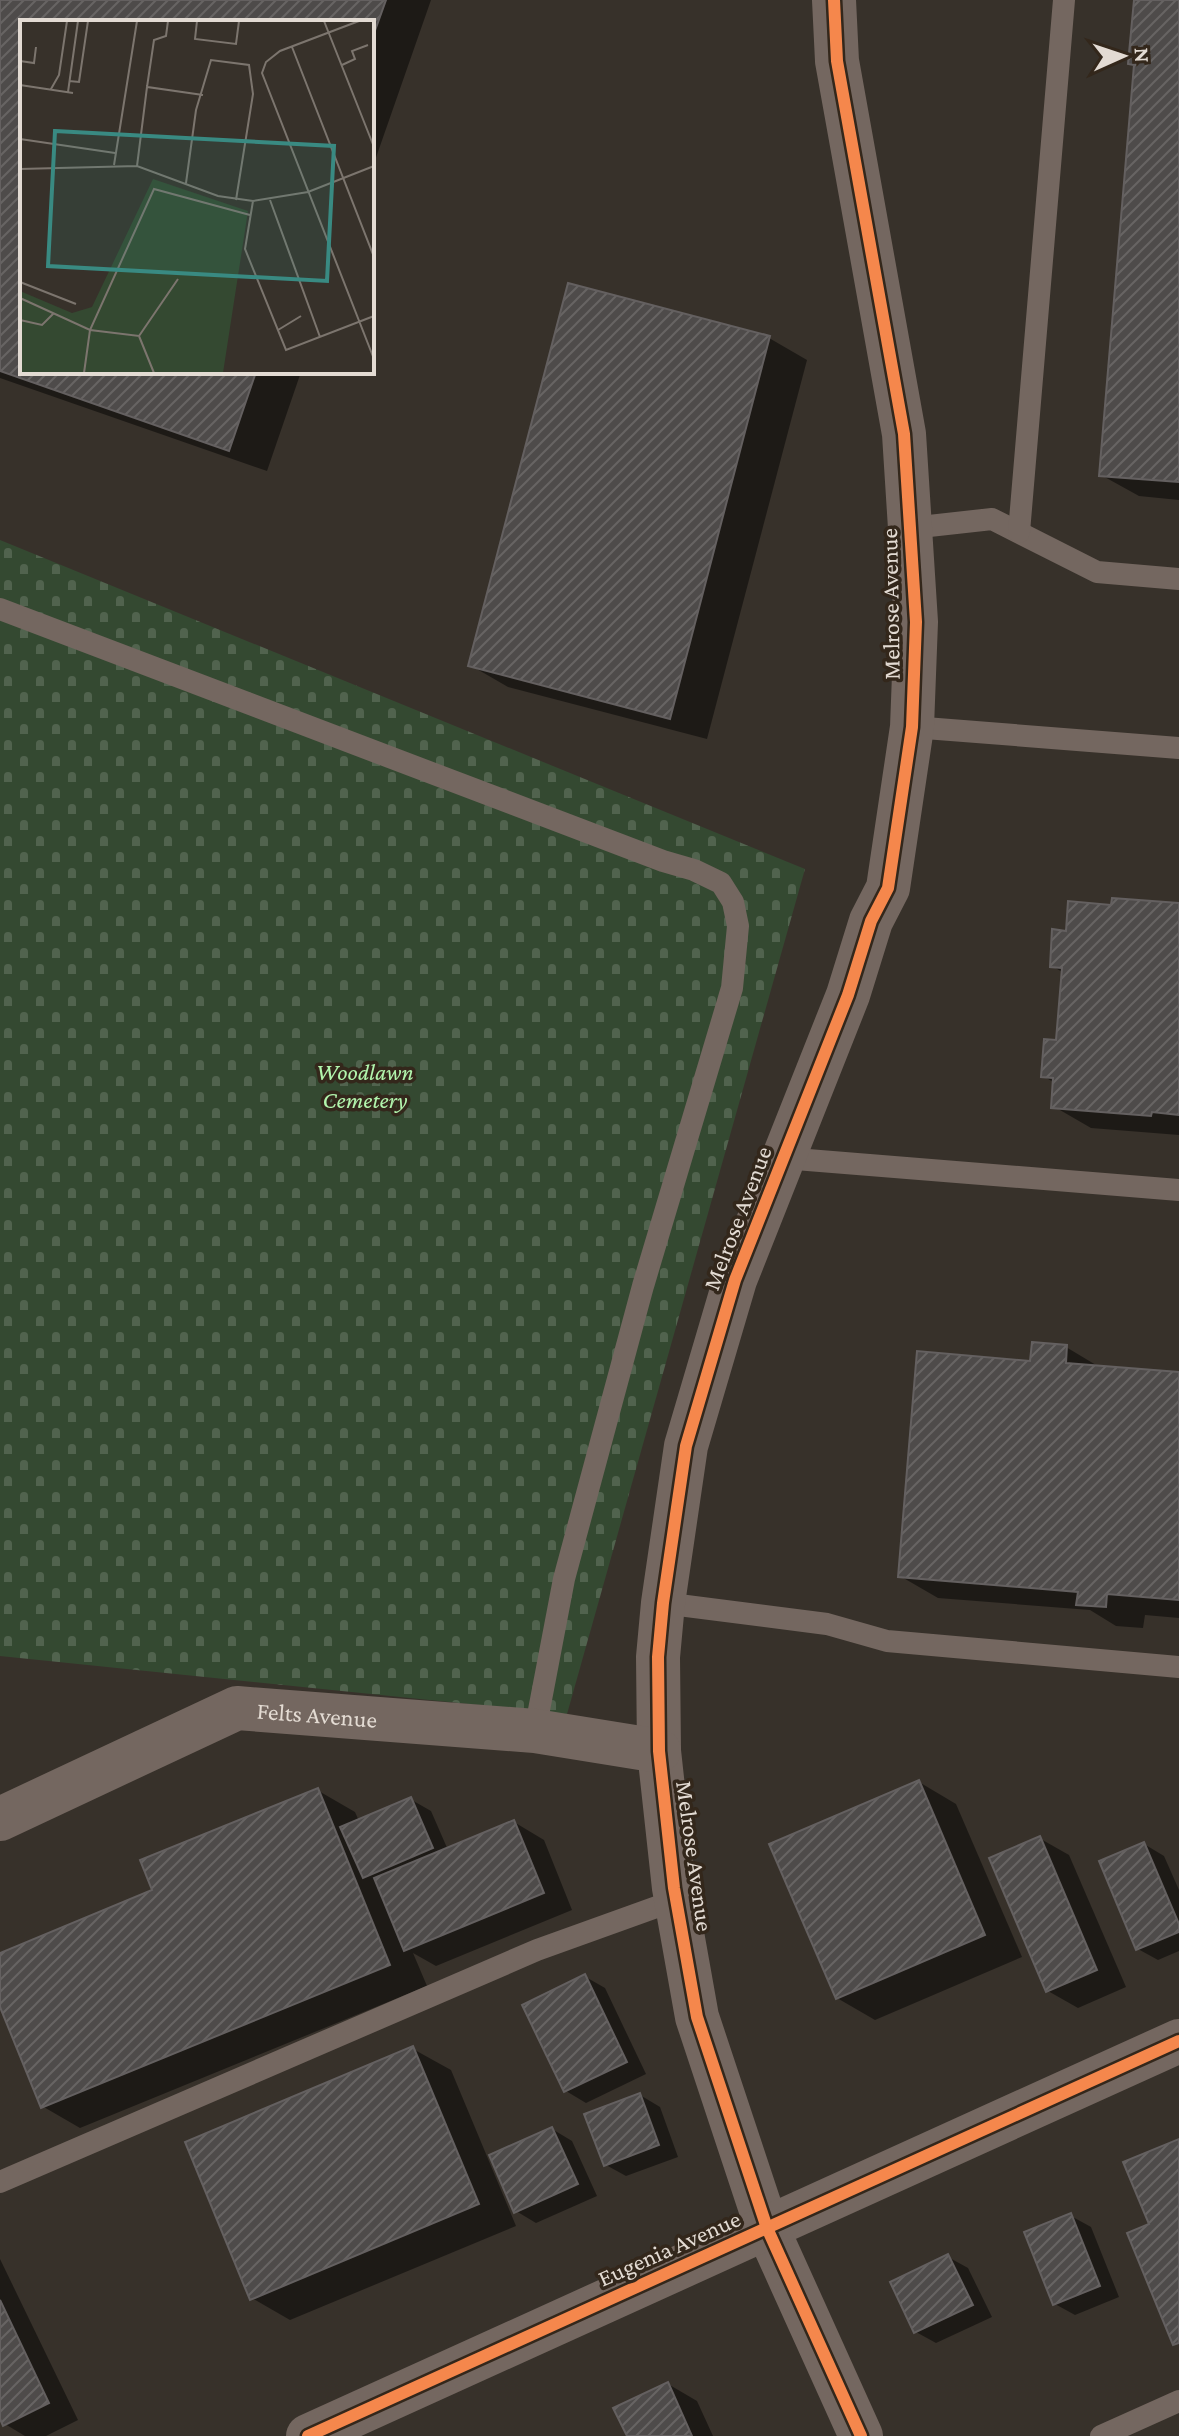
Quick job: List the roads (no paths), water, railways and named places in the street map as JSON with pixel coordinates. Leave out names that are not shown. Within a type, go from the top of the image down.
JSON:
[{"type":"street","name":"Melrose Avenue","points":[[834,0],[837,61],[904,434],[916,622],[912,727],[888,888],[871,921],[848,995],[735,1280],[686,1446],[658,1657],[659,1751],[676,1900],[697,2017],[767,2228],[861,2436]]},
{"type":"street","name":"Felts Avenue","points":[[0,1819],[237,1708],[535,1731],[659,1751]]},
{"type":"street","name":"Eugenia Avenue","points":[[308,2436],[1179,2041]]},
{"type":"lane","points":[[1019,532],[1064,0]]},
{"type":"lane","points":[[911,528],[992,519],[1097,572],[1179,579]]},
{"type":"lane","points":[[0,609],[663,861],[694,870],[721,883],[733,902],[738,926],[732,988],[643,1286],[564,1579],[535,1731]]},
{"type":"lane","points":[[912,727],[1179,748]]},
{"type":"lane","points":[[783,1158],[1179,1190]]},
{"type":"lane","points":[[663,1603],[827,1624],[887,1641],[1179,1667]]},
{"type":"lane","points":[[0,2182],[537,1950],[676,1900]]},
{"type":"lane","points":[[1101,2436],[1179,2401]]},
{"type":"park label","name":"Woodlawn Cemetery","points":[[365,1085]]}]
